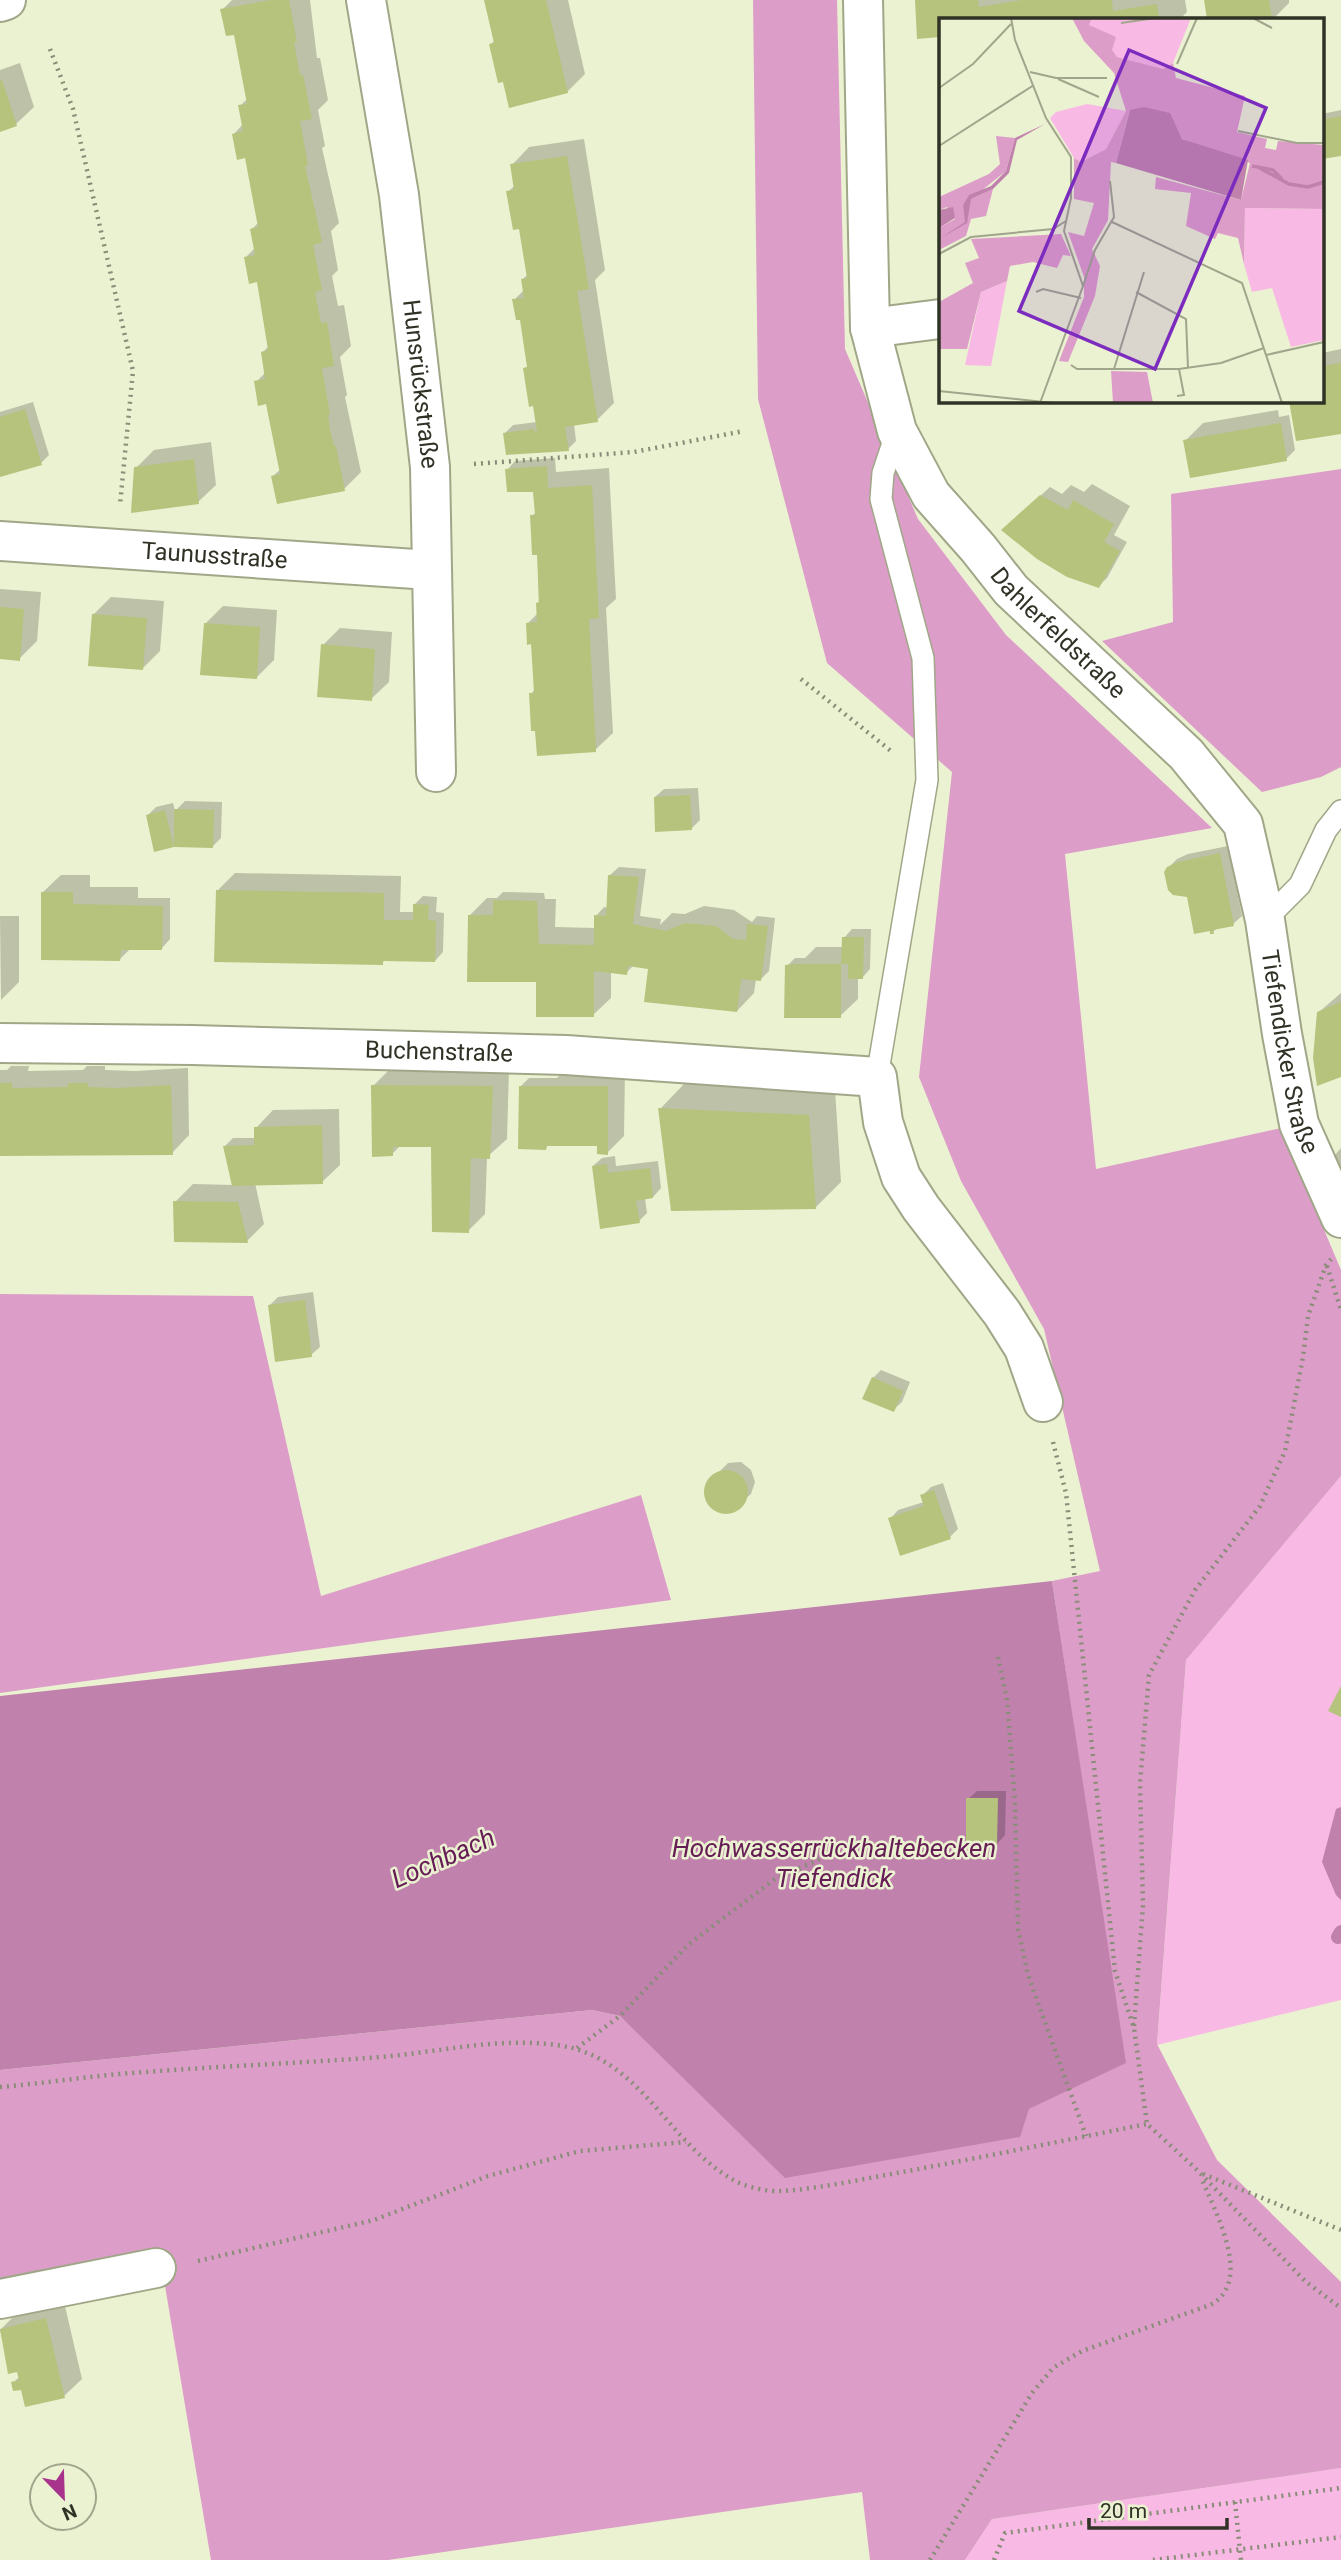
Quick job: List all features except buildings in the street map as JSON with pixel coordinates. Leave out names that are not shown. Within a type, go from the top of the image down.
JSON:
[{"type":"street","points":[[0,2],[6,0]]},
{"type":"street","name":"Hunsrückstraße","points":[[366,0],[399,195],[430,467],[436,772]]},
{"type":"street","name":"Dahlerfeldstraße","points":[[863,0],[870,328],[897,431],[931,495],[1011,590],[1186,754],[1242,824],[1265,920]]},
{"type":"street","points":[[870,328],[939,319]]},
{"type":"street","name":"Taunusstraße","points":[[0,541],[430,570]]},
{"type":"street","name":"Tiefendicker Straße","points":[[1265,920],[1299,1124],[1341,1219]]},
{"type":"street","name":"Buchenstraße","points":[[0,1043],[566,1055],[877,1077]]},
{"type":"street","points":[[877,1077],[884,1122],[901,1177],[920,1208],[1002,1313],[1024,1348],[1043,1402]]},
{"type":"street","points":[[0,2299],[156,2268]]},
{"type":"lane","points":[[877,1077],[927,780],[923,658],[881,499],[883,472],[897,431]]},
{"type":"lane","points":[[1265,920],[1300,885],[1326,830],[1341,811]]},
{"type":"path","points":[[50,49],[73,109],[132,371],[116,550]]},
{"type":"path","points":[[430,467],[635,452],[744,432]]},
{"type":"path","points":[[801,679],[927,780]]},
{"type":"path","points":[[1134,2028],[1143,1905],[1140,1783],[1149,1675],[1195,1590],[1260,1506],[1285,1451],[1304,1357],[1308,1316],[1326,1265],[1334,1256]]},
{"type":"path","points":[[1326,1265],[1341,1310]]},
{"type":"path","points":[[1043,1402],[1066,1493],[1115,1971],[1134,2028],[1147,2124],[1306,2282],[1341,2308]]},
{"type":"path","points":[[998,1657],[1007,1700],[1015,1801],[1018,1929],[1028,1975],[1086,2136]]},
{"type":"path","points":[[576,2049],[620,2016],[689,1944],[775,1879],[852,1845]]},
{"type":"path","points":[[0,2087],[142,2072],[384,2056],[518,2041],[576,2049],[593,2055],[612,2066],[640,2089],[706,2163],[734,2181],[758,2189],[780,2191],[894,2174],[1147,2124]]},
{"type":"path","points":[[156,2268],[223,2256],[374,2220],[488,2176],[580,2151],[687,2143]]},
{"type":"path","points":[[1199,2173],[1341,2230]]},
{"type":"path","points":[[930,2560],[1031,2393],[1053,2368],[1082,2351],[1210,2305],[1226,2293],[1229,2285],[1229,2247],[1199,2173]]},
{"type":"path","points":[[994,2560],[1005,2533],[1341,2488]]},
{"type":"path","points":[[1235,2501],[1241,2560]]},
{"type":"path","points":[[1153,2560],[1341,2537]]},
{"type":"shaded area","points":[[753,0],[837,0],[845,349],[918,519],[1006,635],[1212,828],[1065,854],[1096,1169],[1281,1128],[1341,1270],[1341,1476],[1186,1660],[1157,2044],[1217,2160],[1341,2282],[1341,2468],[992,2519],[965,2560],[870,2560],[862,2492],[388,2560],[211,2560],[160,2256],[0,2289],[0,2070],[592,2010],[620,2016],[648,2041],[1028,2109],[1125,2063],[1052,1581],[1100,1571],[1044,1329],[961,1181],[919,1077],[952,772],[827,663],[758,399]]},
{"type":"shaded area","points":[[1341,469],[1341,767],[1321,777],[1262,792],[1102,641],[1173,622],[1171,494]]},
{"type":"shaded area","points":[[0,1294],[253,1296],[321,1596],[641,1495],[671,1600],[0,1693]]},
{"type":"shaded area","points":[[1341,1476],[1341,2000],[1157,2045],[1186,1660]]},
{"type":"shaded area","points":[[1341,2468],[1341,2560],[965,2560],[992,2519]]},
{"type":"water","name":"Hochwasserrückhaltebecken Tiefendick","points":[[1052,1581],[1126,2063],[1029,2109],[1020,2137],[785,2178],[620,2016],[592,2010],[0,2070],[0,1696]]},
{"type":"water","points":[[1341,1807],[1341,1900],[1336,1895],[1322,1862],[1336,1809]]},
{"type":"waterway","points":[[1338,1937],[1341,1932]]},
{"type":"water label","name":"Lochbach","points":[[443,1858]]}]
